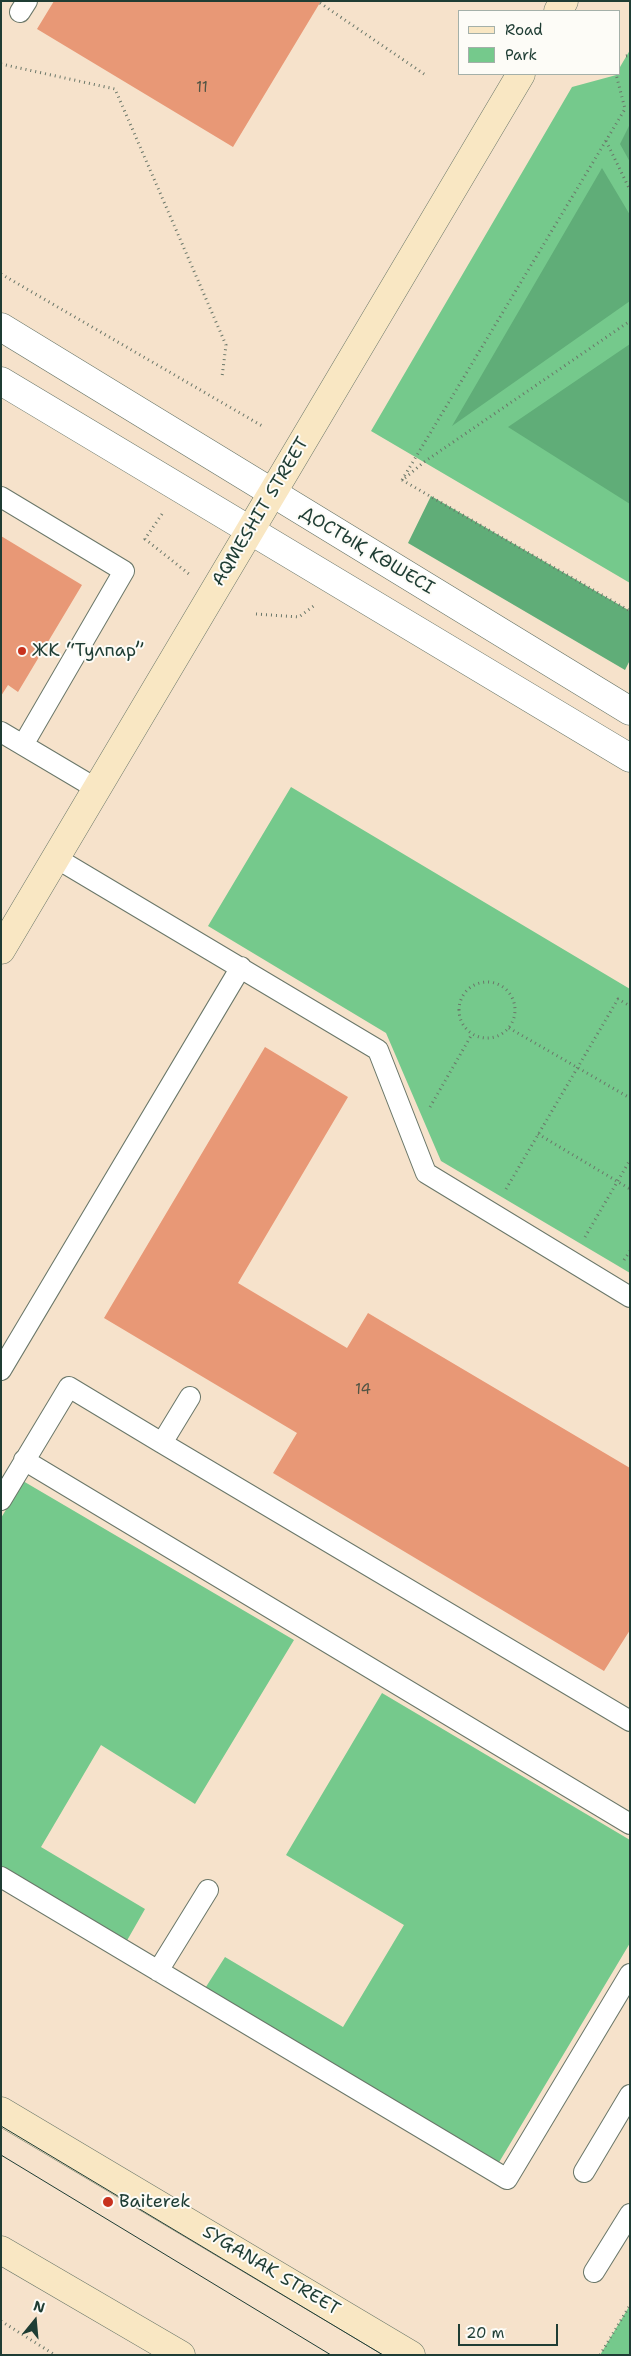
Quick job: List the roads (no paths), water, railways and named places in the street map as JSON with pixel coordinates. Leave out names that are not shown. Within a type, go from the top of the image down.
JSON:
[{"type":"main road","name":"AQMESHIT STREET","points":[[1,950],[520,75]]},
{"type":"main road","name":"SYGANAK STREET","points":[[1,2111],[411,2355]]},
{"type":"main road","points":[[1,2250],[181,2355]]},
{"type":"street","name":"ДОСТЫҚ КӨШЕСІ","points":[[1,327],[630,711]]},
{"type":"street","points":[[1,381],[630,758]]},
{"type":"lane","points":[[1,496],[124,571],[23,745]]},
{"type":"lane","points":[[1,732],[96,789]]},
{"type":"lane","points":[[56,858],[378,1050],[426,1174],[630,1297]]},
{"type":"lane","points":[[1,1370],[241,968]]},
{"type":"lane","points":[[1,1500],[69,1387],[630,1721]]},
{"type":"lane","points":[[162,1443],[190,1397]]},
{"type":"lane","points":[[24,1460],[630,1824]]},
{"type":"lane","points":[[1,1877],[507,2178],[630,1974]]},
{"type":"lane","points":[[158,1971],[208,1890]]},
{"type":"lane","points":[[584,2172],[630,2095]]},
{"type":"lane","points":[[594,2272],[630,2214]]},
{"type":"tram line","points":[[1,2126],[383,2355]]},
{"type":"tram line","points":[[1,2155],[331,2355]]},
{"type":"place","name":"ЖК “Тулпар”","points":[[22,651]]},
{"type":"place","name":"Baiterek","points":[[108,2202]]}]
